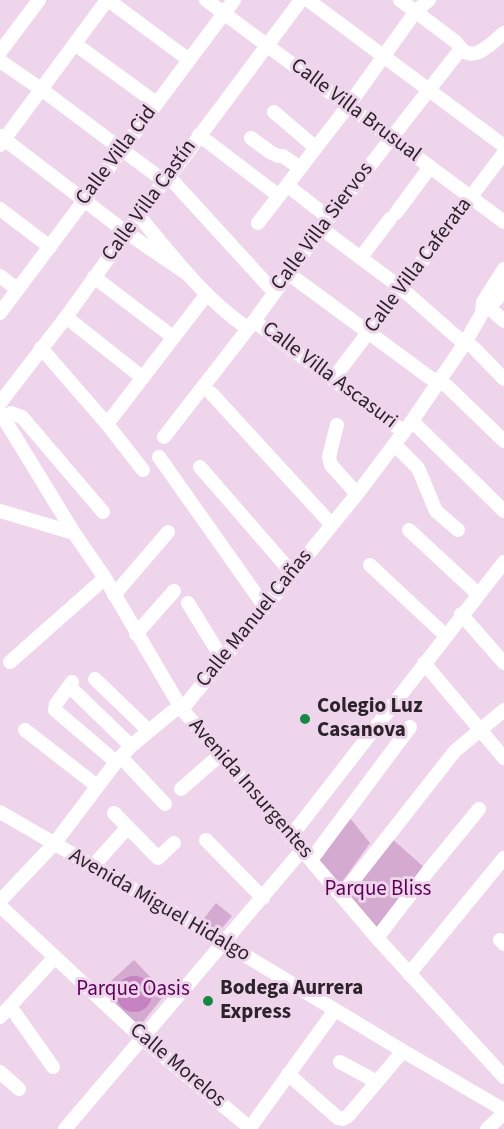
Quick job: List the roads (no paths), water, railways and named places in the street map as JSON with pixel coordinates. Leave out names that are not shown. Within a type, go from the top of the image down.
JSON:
[{"type":"street","points":[[189,60],[107,0],[1,140],[127,233],[189,275]]},
{"type":"street","name":"Calle Villa Brusual","points":[[206,0],[504,222]]},
{"type":"street","name":"Calle Villa Cid","points":[[0,313],[234,0]]},
{"type":"street","name":"Calle Villa Castín","points":[[0,403],[301,0]]},
{"type":"street","points":[[309,0],[504,146]]},
{"type":"street","points":[[400,0],[456,42],[460,50],[470,55],[478,53],[504,33]]},
{"type":"street","points":[[258,224],[348,106],[416,11],[429,0]]},
{"type":"street","points":[[0,52],[36,2]]},
{"type":"street","points":[[75,44],[156,104]]},
{"type":"street","name":"Calle Villa Siervos","points":[[164,437],[460,50]]},
{"type":"street","points":[[0,61],[121,150],[166,179],[274,292]]},
{"type":"street","points":[[274,112],[316,148]]},
{"type":"street","points":[[199,135],[283,191],[326,223],[361,257],[465,343],[473,347],[504,380]]},
{"type":"street","points":[[251,138],[270,152],[283,156],[300,168]]},
{"type":"street","name":"Calle Villa Caferata","points":[[333,379],[504,153]]},
{"type":"street","points":[[361,257],[430,167]]},
{"type":"street","points":[[0,209],[50,247]]},
{"type":"street","name":"Calle Villa Ascasuri","points":[[139,216],[189,275],[231,317],[251,324],[408,427],[504,511]]},
{"type":"street","name":"Calle Manuel Cañas","points":[[0,901],[54,844],[118,760],[172,712],[187,703],[357,494],[408,427],[465,343],[504,269]]},
{"type":"street","points":[[289,274],[429,377],[440,381],[504,441]]},
{"type":"street","points":[[0,276],[17,290]]},
{"type":"street","points":[[94,277],[173,338]]},
{"type":"street","name":"Calle Manuel Cañas","points":[[485,307],[504,288]]},
{"type":"street","points":[[107,424],[207,294]]},
{"type":"street","points":[[485,307],[504,321]]},
{"type":"street","points":[[66,317],[143,378]]},
{"type":"street","points":[[41,348],[107,424],[143,470]]},
{"type":"street","points":[[211,393],[332,525]]},
{"type":"street","points":[[2,416],[11,413],[22,417],[103,512]]},
{"type":"street","name":"Avenida Insurgentes","points":[[2,416],[74,533],[105,578],[181,708],[377,938],[504,1077]]},
{"type":"street","points":[[337,424],[329,457],[331,465],[357,494]]},
{"type":"street","points":[[395,444],[418,468],[436,511],[458,530]]},
{"type":"street","points":[[159,457],[265,607]]},
{"type":"street","points":[[200,467],[292,573]]},
{"type":"street","points":[[0,511],[74,533]]},
{"type":"street","points":[[409,530],[478,594]]},
{"type":"street","points":[[114,595],[168,532]]},
{"type":"street","points":[[370,565],[446,635]]},
{"type":"street","points":[[291,836],[461,614],[503,565]]},
{"type":"street","points":[[10,662],[105,578]]},
{"type":"street","points":[[136,634],[174,591]]},
{"type":"street","points":[[188,603],[222,660]]},
{"type":"street","points":[[461,614],[504,663]]},
{"type":"street","points":[[424,663],[504,758]]},
{"type":"street","points":[[95,679],[149,731]]},
{"type":"street","points":[[131,747],[71,684],[56,704],[55,710],[118,760],[165,804]]},
{"type":"street","points":[[341,896],[455,751],[504,710]]},
{"type":"street","points":[[65,1129],[224,942],[263,898],[307,854],[410,727]]},
{"type":"street","points":[[26,730],[98,786]]},
{"type":"street","points":[[181,789],[220,755]]},
{"type":"street","points":[[377,938],[479,810]]},
{"type":"street","name":"Avenida Miguel Hidalgo","points":[[0,812],[224,942],[504,1112]]},
{"type":"street","points":[[114,813],[158,858],[174,843]]},
{"type":"street","points":[[93,866],[127,828]]},
{"type":"street","points":[[206,840],[263,898]]},
{"type":"street","points":[[409,974],[504,858]]},
{"type":"street","name":"Calle Morelos","points":[[0,906],[142,1038],[250,1128]]},
{"type":"street","points":[[0,1017],[55,957]]},
{"type":"street","points":[[10,1006],[53,1067]]},
{"type":"street","points":[[250,1128],[335,1010]]},
{"type":"street","points":[[288,1074],[338,1118],[343,1119],[403,1051]]},
{"type":"street","points":[[340,1062],[376,1082]]},
{"type":"street","points":[[0,1072],[19,1089]]},
{"type":"street","points":[[487,1129],[504,1112]]},
{"type":"place","name":"Colegio Luz Casanova","points":[[305,719]]},
{"type":"place","name":"Bodega Aurrera Express","points":[[208,1001]]},
{"type":"park label","name":"Parque Bliss","points":[[378,890]]},
{"type":"park label","name":"Parque Oasis","points":[[133,990]]}]
